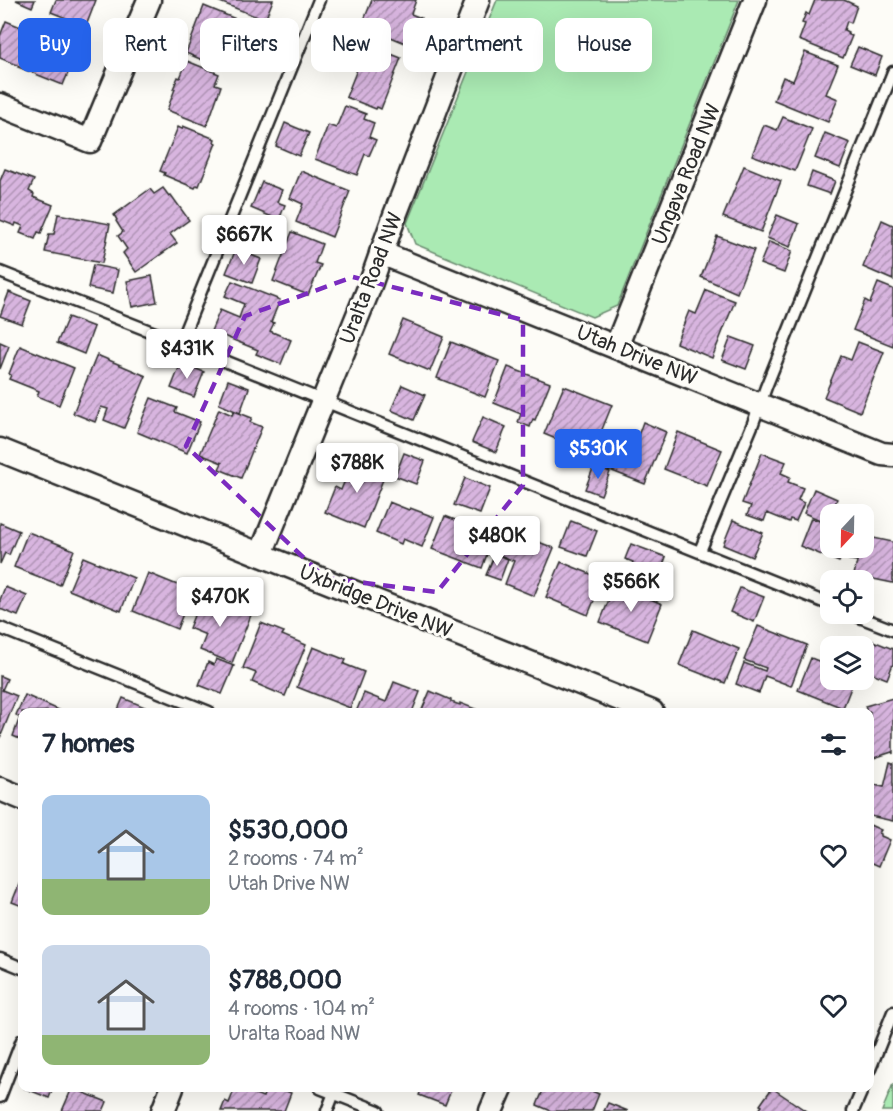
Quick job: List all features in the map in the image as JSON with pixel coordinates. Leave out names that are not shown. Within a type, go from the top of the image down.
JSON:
[{"type":"street","points":[[0,105],[90,141],[149,0]]},
{"type":"street","name":"Uralta Road NW","points":[[261,554],[369,288],[478,0]]},
{"type":"street","name":"Ungava Road NW","points":[[616,347],[756,0]]},
{"type":"street","name":"Utah Drive NW","points":[[381,253],[882,454],[893,455]]},
{"type":"street","name":"Uxbridge Drive NW","points":[[0,450],[261,554],[635,708]]},
{"type":"street","points":[[0,789],[18,796]]},
{"type":"street","points":[[163,1111],[170,1092]]},
{"type":"street","points":[[491,1111],[499,1092]]},
{"type":"lane","points":[[180,343],[319,0]]},
{"type":"lane","points":[[700,551],[761,405],[893,72]]},
{"type":"lane","points":[[0,272],[820,600]]},
{"type":"lane","points":[[874,623],[893,630]]},
{"type":"lane","points":[[0,628],[199,708]]},
{"type":"lane","points":[[0,959],[18,966]]},
{"type":"lane","points":[[874,1059],[893,1012]]},
{"type":"lane","points":[[0,1097],[18,1050]]},
{"type":"lane","points":[[853,1111],[861,1092]]},
{"type":"lane","points":[[327,1111],[334,1093],[378,1111]]},
{"type":"highlighted area","points":[[353,277],[523,320],[523,485],[437,592],[325,578],[186,446],[245,316]]},
{"type":"green space","points":[[497,0],[739,0],[617,306],[592,317],[415,244],[407,223],[468,72],[543,72],[543,18],[490,18]]},
{"type":"green space","points":[[893,1084],[893,1111],[882,1111]]},
{"type":"building","points":[[16,0],[35,0],[32,7]]},
{"type":"building","points":[[56,0],[96,0],[89,18],[66,18],[51,12]]},
{"type":"building","points":[[215,0],[273,0],[266,18],[260,18]]},
{"type":"building","points":[[372,0],[416,0],[411,14],[421,18],[403,18],[403,42],[391,37],[391,18],[365,18]]},
{"type":"building","points":[[815,0],[844,0],[857,6],[851,23],[847,21],[844,30],[852,36],[843,58],[799,40],[806,13],[809,15]]},
{"type":"building","points":[[204,6],[233,18],[200,18],[200,59],[188,54],[188,48]]},
{"type":"building","points":[[6,21],[18,26],[18,66],[0,58],[0,36]]},
{"type":"building","points":[[858,47],[882,57],[875,75],[850,65]]},
{"type":"building","points":[[805,52],[838,65],[826,94],[838,99],[828,122],[774,100],[783,77],[793,81]]},
{"type":"building","points":[[391,54],[401,58],[381,109],[346,97],[356,72],[391,72]]},
{"type":"building","points":[[188,61],[200,66],[200,72],[219,74],[215,84],[221,86],[207,126],[167,110],[175,89],[173,89],[178,77],[180,78],[182,72],[188,72]]},
{"type":"building","points":[[30,72],[68,72],[63,85]]},
{"type":"building","points":[[345,106],[366,114],[364,119],[374,123],[369,137],[376,140],[369,156],[365,154],[357,175],[315,159],[328,125],[336,128]]},
{"type":"building","points":[[783,117],[812,129],[795,171],[752,155],[764,125],[777,130]]},
{"type":"building","points":[[285,123],[309,133],[299,156],[276,146]]},
{"type":"building","points":[[183,126],[215,139],[216,143],[199,186],[195,188],[164,175],[165,173],[160,171],[178,127],[182,129]]},
{"type":"building","points":[[825,133],[850,143],[840,168],[815,158]]},
{"type":"building","points":[[744,166],[781,181],[761,232],[723,217]]},
{"type":"building","points":[[5,169],[34,180],[29,191],[34,194],[33,197],[53,205],[41,233],[38,232],[35,239],[20,233],[23,226],[16,223],[15,226],[0,220],[0,181]]},
{"type":"building","points":[[301,171],[350,191],[332,237],[296,222],[303,204],[290,198]]},
{"type":"building","points":[[812,172],[835,181],[830,194],[807,186]]},
{"type":"building","points":[[262,182],[282,190],[277,202],[285,205],[279,220],[251,208]]},
{"type":"building","points":[[163,188],[189,220],[170,234],[177,243],[136,272],[123,253],[127,249],[118,236],[123,232],[114,215],[150,189],[154,194]]},
{"type":"building","points":[[58,214],[110,224],[102,263],[45,252],[49,234],[54,234]]},
{"type":"building","points":[[777,215],[799,224],[790,247],[767,238]]},
{"type":"building","points":[[882,220],[893,225],[893,280],[863,267]]},
{"type":"building","points":[[292,232],[322,244],[315,263],[321,265],[308,295],[273,281]]},
{"type":"building","points":[[717,236],[754,250],[737,293],[701,277]]},
{"type":"building","points":[[769,242],[792,251],[784,273],[760,264]]},
{"type":"building","points":[[236,249],[261,259],[252,283],[226,273]]},
{"type":"building","points":[[93,265],[118,270],[113,293],[88,288]]},
{"type":"building","points":[[152,276],[157,302],[132,307],[127,281]]},
{"type":"building","points":[[232,281],[280,300],[271,322],[274,323],[270,331],[291,340],[281,364],[256,354],[258,350],[211,331],[220,310],[239,318],[244,304],[225,296]]},
{"type":"building","points":[[878,283],[893,289],[893,346],[853,330],[865,300],[870,303]]},
{"type":"building","points":[[706,290],[735,301],[712,358],[676,343],[689,311],[696,314]]},
{"type":"building","points":[[9,292],[31,301],[22,324],[0,316]]},
{"type":"building","points":[[68,317],[94,327],[84,354],[57,343]]},
{"type":"building","points":[[403,320],[444,337],[430,371],[389,354]]},
{"type":"building","points":[[731,337],[755,346],[746,369],[722,360]]},
{"type":"building","points":[[0,342],[9,346],[0,369]]},
{"type":"building","points":[[451,342],[499,361],[485,397],[437,378]]},
{"type":"building","points":[[858,342],[884,352],[860,412],[824,397],[841,356],[851,360]]},
{"type":"building","points":[[20,346],[74,368],[59,405],[37,396],[39,391],[9,379]]},
{"type":"building","points":[[97,355],[146,376],[124,428],[104,420],[108,409],[101,407],[95,422],[73,413]]},
{"type":"building","points":[[181,363],[204,372],[194,397],[171,388]]},
{"type":"building","points":[[508,367],[550,383],[530,427],[518,422],[521,414],[494,403]]},
{"type":"building","points":[[228,380],[249,388],[240,413],[219,404]]},
{"type":"building","points":[[402,385],[425,395],[414,420],[391,410]]},
{"type":"building","points":[[564,386],[612,405],[592,454],[544,434]]},
{"type":"building","points":[[151,398],[177,408],[175,412],[200,422],[187,453],[137,432]]},
{"type":"building","points":[[219,409],[232,415],[234,411],[252,418],[250,422],[262,427],[241,478],[219,469],[222,463],[200,454]]},
{"type":"building","points":[[483,417],[506,427],[496,452],[472,442]]},
{"type":"building","points":[[643,422],[666,432],[645,484],[597,465],[610,434],[635,444]]},
{"type":"building","points":[[678,432],[722,450],[707,486],[664,469]]},
{"type":"building","points":[[404,453],[425,461],[416,484],[395,476]]},
{"type":"building","points":[[762,453],[786,462],[781,473],[790,477],[788,482],[803,488],[798,500],[804,503],[796,521],[790,519],[789,522],[767,513],[764,521],[747,515],[751,506],[742,503]]},
{"type":"building","points":[[353,460],[386,472],[364,528],[325,512],[335,487],[341,490]]},
{"type":"building","points":[[594,466],[610,472],[601,495],[585,489]]},
{"type":"building","points":[[465,478],[490,488],[480,514],[454,505]]},
{"type":"building","points":[[814,489],[837,499],[835,504],[820,504],[820,520],[804,513]]},
{"type":"building","points":[[389,502],[434,517],[422,547],[403,539],[401,544],[376,533]]},
{"type":"building","points":[[445,516],[494,535],[482,568],[432,549]]},
{"type":"building","points":[[811,518],[820,521],[820,554],[800,546]]},
{"type":"building","points":[[733,520],[763,533],[752,557],[723,545]]},
{"type":"building","points":[[571,521],[597,531],[587,556],[561,547]]},
{"type":"building","points":[[0,523],[19,531],[9,555],[5,553],[0,564]]},
{"type":"building","points":[[505,529],[554,548],[534,596],[505,584],[514,561],[495,553]]},
{"type":"building","points":[[28,532],[74,550],[60,585],[14,567]]},
{"type":"building","points":[[874,538],[893,542],[893,583],[874,579],[874,570],[855,570],[858,558],[874,558]]},
{"type":"building","points":[[631,544],[666,557],[656,584],[629,573],[633,562],[625,559]]},
{"type":"building","points":[[495,554],[508,559],[500,580],[486,575]]},
{"type":"building","points":[[83,557],[134,578],[121,611],[69,590]]},
{"type":"building","points":[[829,558],[841,558],[839,562]]},
{"type":"building","points":[[561,562],[603,579],[588,615],[546,597]]},
{"type":"building","points":[[148,573],[192,591],[177,629],[133,611]]},
{"type":"building","points":[[5,587],[27,596],[18,616],[0,609],[0,600]]},
{"type":"building","points":[[614,587],[662,604],[647,641],[600,622]]},
{"type":"building","points":[[740,588],[764,597],[754,622],[730,612]]},
{"type":"building","points":[[202,596],[251,615],[232,663],[200,650],[206,635],[189,628]]},
{"type":"building","points":[[261,623],[284,632],[282,635],[306,645],[285,696],[252,682],[256,673],[243,668]]},
{"type":"building","points":[[758,626],[807,645],[791,686],[765,676],[759,693],[736,684],[744,663],[765,671],[766,668],[744,660]]},
{"type":"building","points":[[693,630],[739,649],[725,683],[679,665]]},
{"type":"building","points":[[874,641],[893,649],[893,664],[887,679],[874,674]]},
{"type":"building","points":[[313,647],[346,660],[344,664],[364,672],[350,708],[297,687]]},
{"type":"building","points":[[811,658],[820,662],[820,690],[850,690],[843,708],[798,690]]},
{"type":"building","points":[[216,659],[234,666],[222,694],[199,685],[208,662],[214,665]]},
{"type":"building","points":[[0,676],[7,679],[2,690],[17,696],[0,738]]},
{"type":"building","points":[[394,682],[420,692],[414,708],[358,708],[364,693],[386,702]]},
{"type":"building","points":[[430,691],[451,702],[473,708],[423,708]]},
{"type":"building","points":[[25,695],[54,708],[19,708]]},
{"type":"building","points":[[123,698],[145,707],[144,708],[119,708]]},
{"type":"building","points":[[893,698],[893,754],[892,752],[874,758],[874,708],[866,708],[865,706]]},
{"type":"building","points":[[18,722],[18,738],[13,736]]},
{"type":"building","points":[[890,762],[893,763],[893,821],[874,817],[874,785],[884,787]]},
{"type":"building","points":[[874,827],[881,830],[879,833],[881,836],[890,840],[879,866],[874,864]]},
{"type":"building","points":[[18,887],[18,904],[12,902]]},
{"type":"building","points":[[34,1092],[51,1092],[49,1098]]},
{"type":"building","points":[[70,1092],[82,1092],[107,1102],[103,1111],[62,1111]]},
{"type":"building","points":[[233,1092],[250,1092],[263,1097],[265,1092],[291,1093],[284,1111],[221,1111],[225,1101],[229,1103]]},
{"type":"building","points":[[420,1092],[450,1092],[445,1105],[419,1095]]},
{"type":"building","points":[[542,1092],[594,1092],[599,1094],[592,1111],[551,1111],[537,1105]]},
{"type":"building","points":[[769,1092],[778,1092],[806,1111],[758,1111],[762,1106],[760,1105]]},
{"type":"building","points":[[608,1103],[628,1111],[604,1111]]}]
